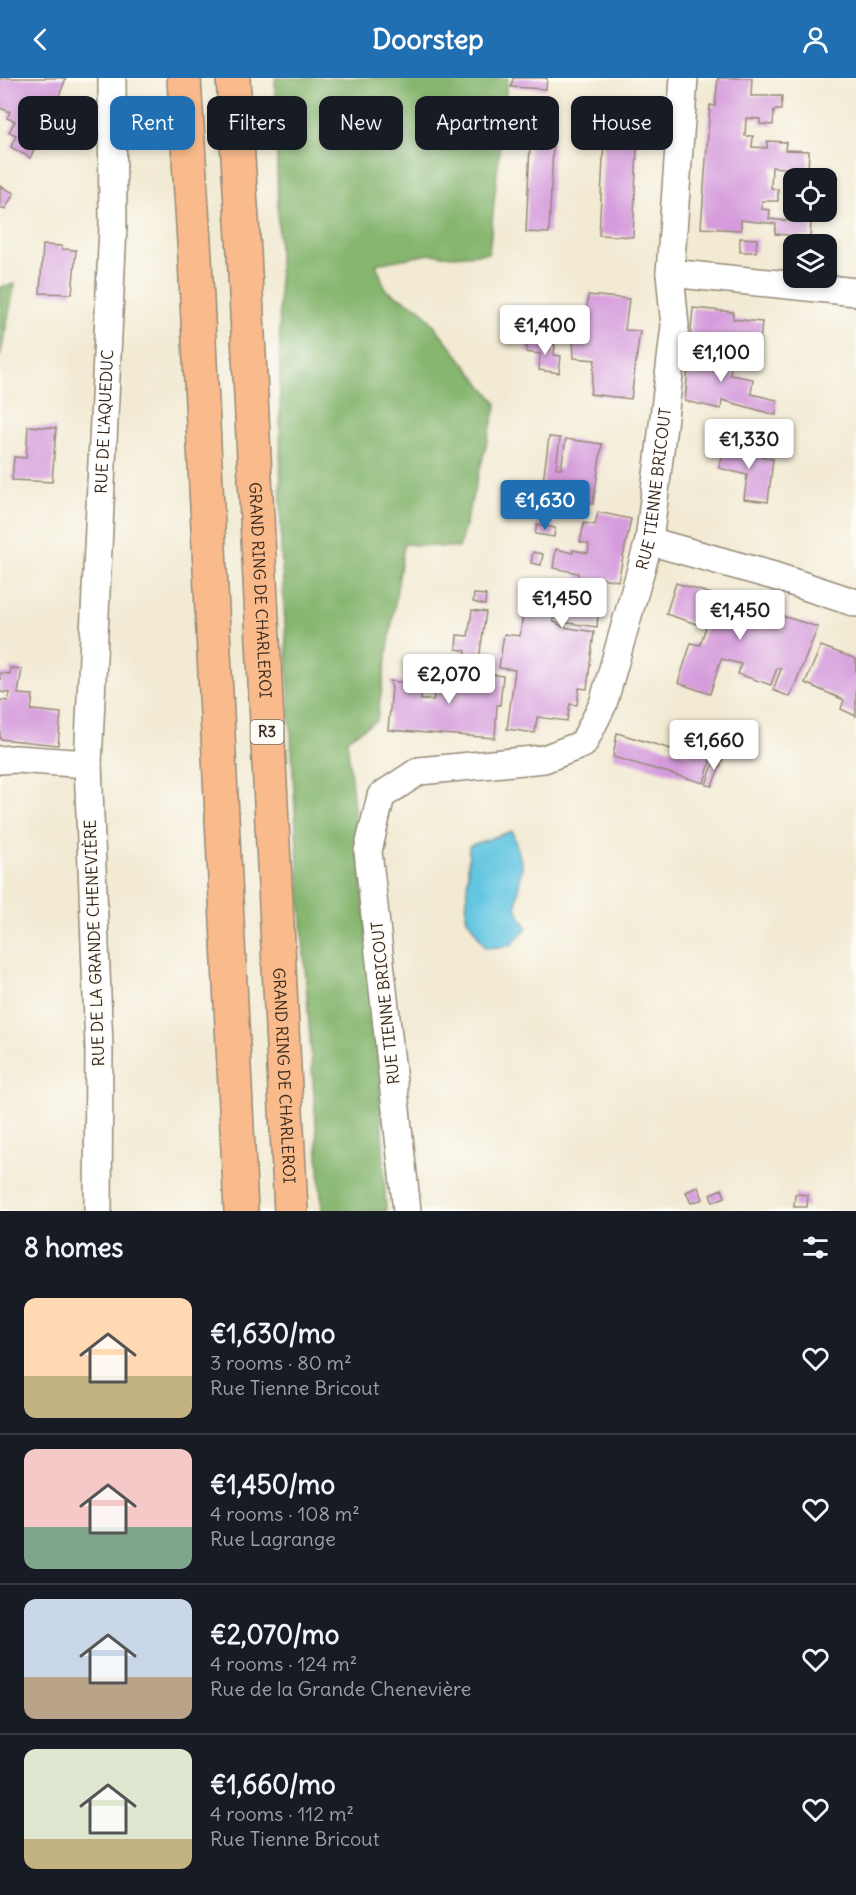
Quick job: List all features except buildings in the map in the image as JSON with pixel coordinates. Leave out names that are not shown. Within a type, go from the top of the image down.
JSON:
[{"type":"highway","points":[[184,78],[195,258],[241,1211]]},
{"type":"highway","name":"GRAND RING DE CHARLEROI","points":[[233,78],[244,253],[291,1211]]},
{"type":"street","name":"RUE DE L'AQUEDUC","points":[[88,764],[113,226],[112,78]]},
{"type":"street","name":"RUE TIENNE BRICOUT","points":[[407,1211],[368,851],[381,796],[419,771],[544,759],[583,744],[603,704],[649,541],[675,326],[670,273],[684,78]]},
{"type":"street","points":[[670,273],[856,292]]},
{"type":"street","points":[[649,541],[774,576],[856,603]]},
{"type":"street","points":[[0,760],[88,764]]},
{"type":"street","name":"RUE DE LA GRANDE CHENEVIÈRE","points":[[88,764],[99,1047],[98,1211]]},
{"type":"green space","points":[[275,78],[508,78],[505,96],[415,96],[415,150],[499,150],[489,253],[454,256],[430,254],[376,264],[386,290],[421,309],[497,404],[459,548],[404,544],[377,720],[347,739],[378,1042],[386,1211],[322,1211],[298,866],[281,549],[277,150],[307,150],[307,96],[275,96]]},
{"type":"green space","points":[[15,284],[0,357],[0,287]]},
{"type":"water","points":[[512,831],[522,864],[516,908],[527,928],[510,946],[486,948],[466,917],[469,846]]}]
